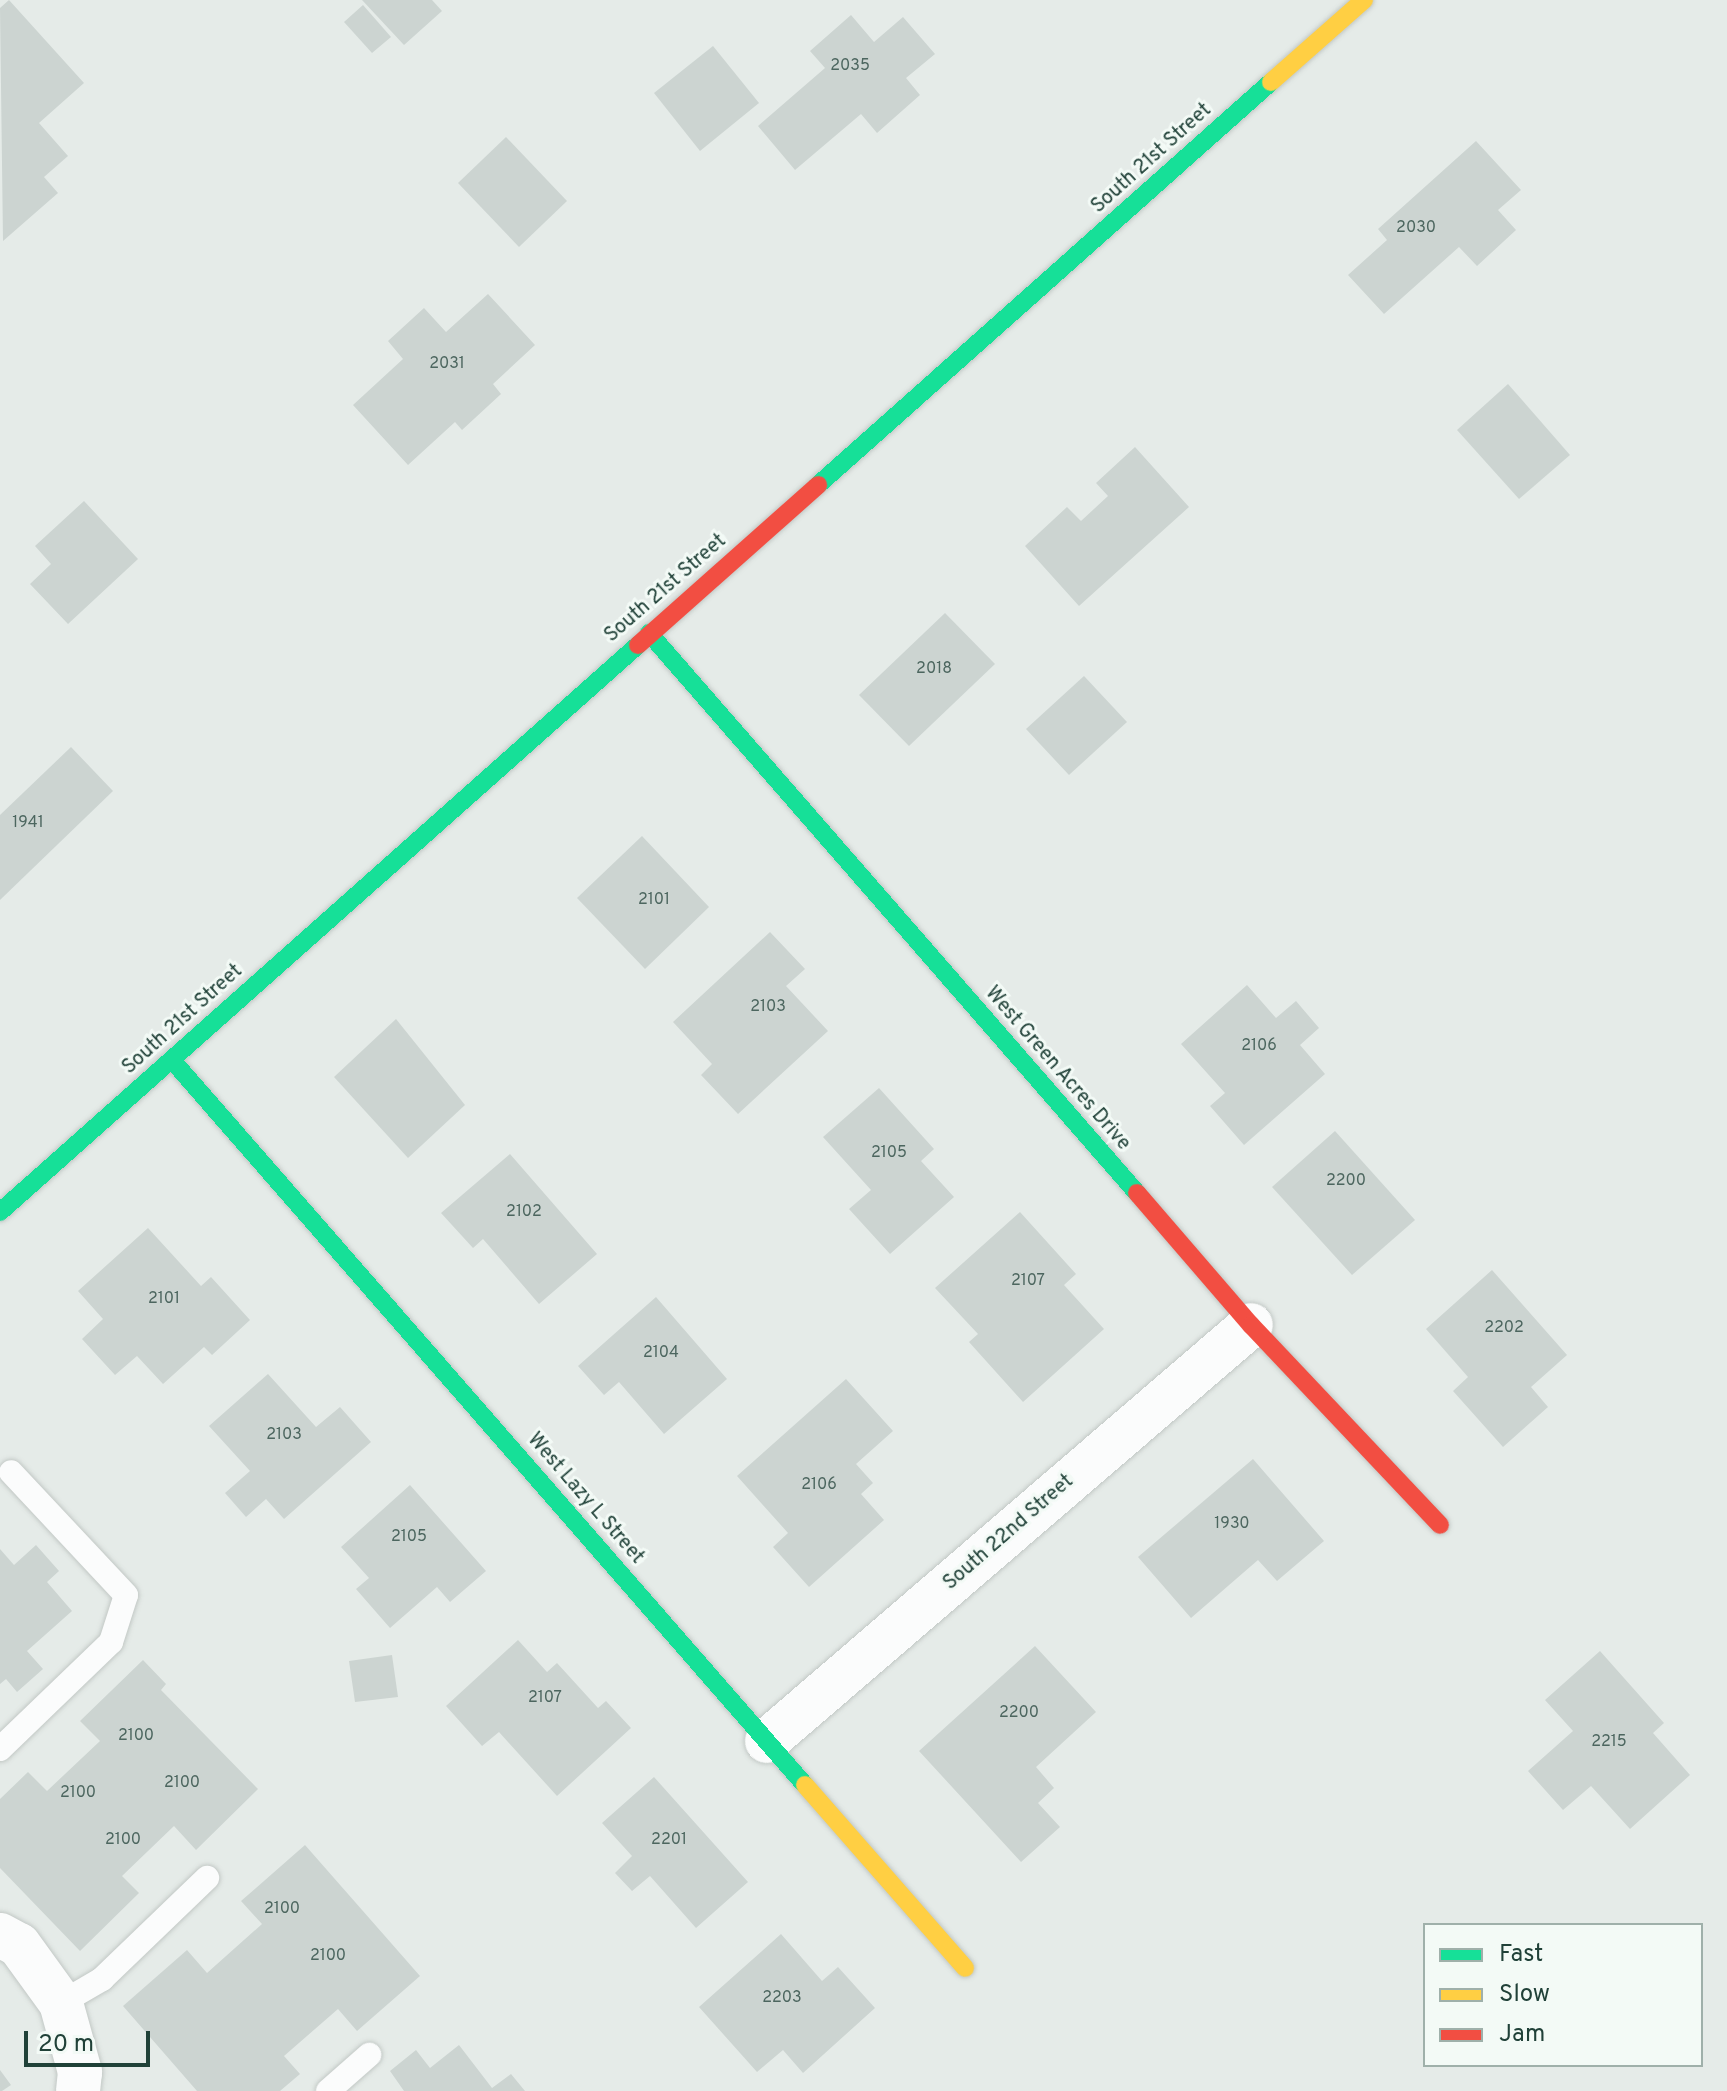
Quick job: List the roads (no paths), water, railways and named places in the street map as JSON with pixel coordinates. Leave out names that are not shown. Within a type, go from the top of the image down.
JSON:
[{"type":"street","name":"South 21st Street","points":[[0,1212],[1364,0]]},
{"type":"street","name":"West Green Acres Drive","points":[[649,633],[1251,1325],[1440,1525]]},
{"type":"street","name":"West Lazy L Street","points":[[172,1060],[965,1968]]},
{"type":"street","name":"South 22nd Street","points":[[767,1741],[1251,1325]]},
{"type":"street","points":[[0,1935],[19,1945],[61,2003],[80,2072],[78,2091]]},
{"type":"lane","points":[[0,1749],[111,1642],[126,1595],[11,1472]]},
{"type":"lane","points":[[61,2003],[102,1979],[207,1878]]},
{"type":"lane","points":[[328,2091],[369,2055]]}]
